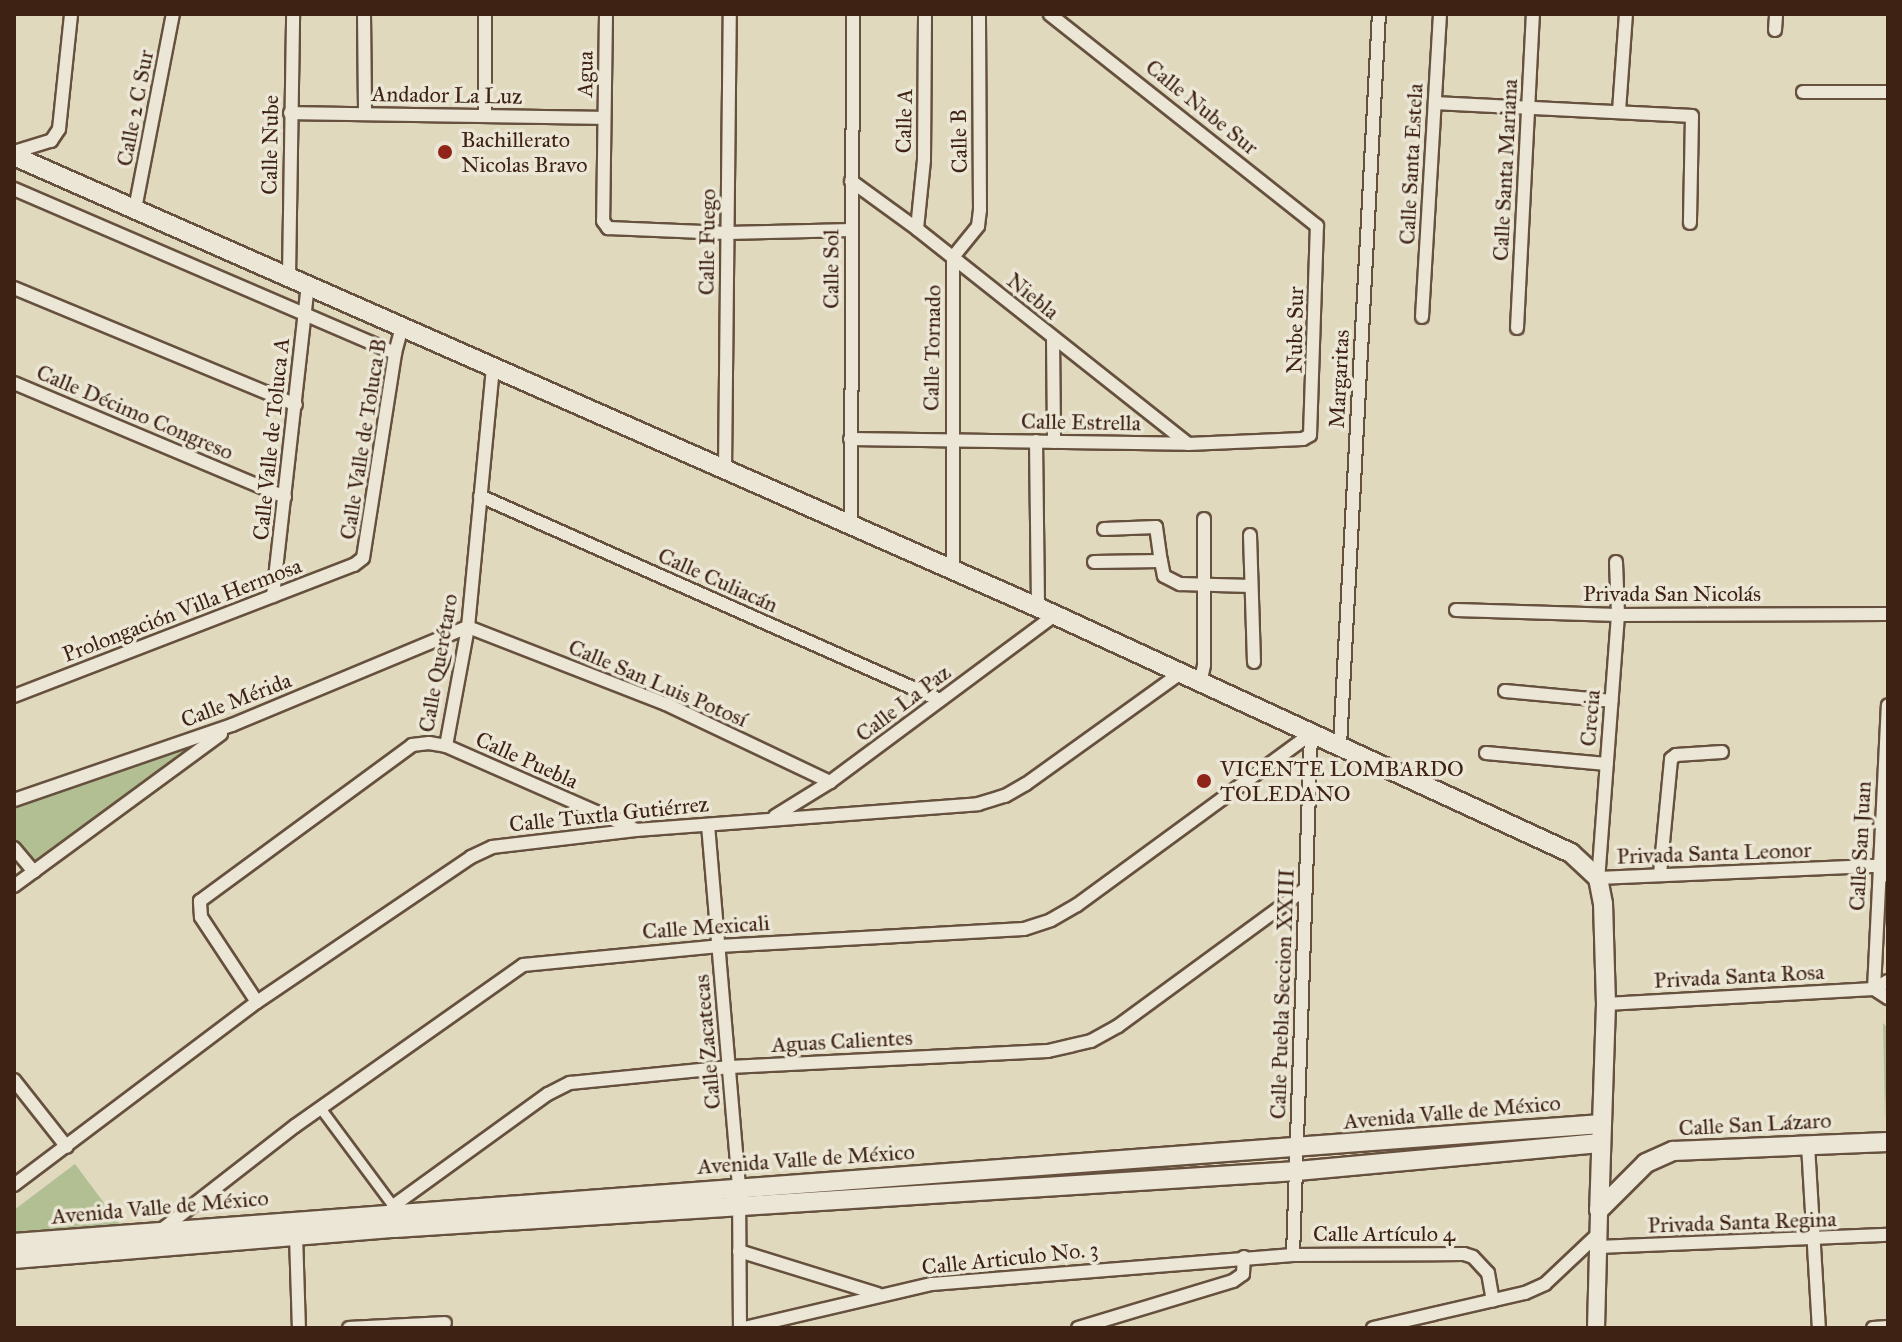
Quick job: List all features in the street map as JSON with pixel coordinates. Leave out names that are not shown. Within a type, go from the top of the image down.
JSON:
[{"type":"main road","points":[[14,154],[1038,607],[1571,853],[1598,878],[1603,903],[1606,1004],[1599,1210]]},
{"type":"main road","name":"Avenida Valle de México","points":[[739,1198],[1298,1149],[1601,1134]]},
{"type":"main road","name":"Avenida Valle de México","points":[[14,1243],[394,1216],[1297,1171],[1601,1134]]},
{"type":"main road","name":"Calle San Lázaro","points":[[1599,1210],[1623,1183],[1657,1155],[1701,1149],[1888,1142]]},
{"type":"main road","name":"Avenida Valle de México","points":[[14,1259],[138,1251],[296,1235],[394,1216]]},
{"type":"street","points":[[14,154],[51,141],[59,129],[71,14]]},
{"type":"street","name":"Calle 2 C Sur","points":[[135,209],[173,14]]},
{"type":"street","name":"Calle Nube","points":[[289,277],[293,14]]},
{"type":"street","points":[[364,14],[365,114]]},
{"type":"street","points":[[485,14],[485,116]]},
{"type":"street","name":"Agua","points":[[606,14],[603,221],[608,228],[727,233]]},
{"type":"street","name":"Calle Fuego","points":[[725,470],[730,14]]},
{"type":"street","name":"Calle Sol","points":[[851,525],[853,14]]},
{"type":"street","name":"Calle A","points":[[917,229],[924,160],[925,14]]},
{"type":"street","name":"Calle B","points":[[953,257],[978,226],[979,218],[979,14]]},
{"type":"street","name":"Calle Nube Sur","points":[[1056,18],[1073,14]]},
{"type":"street","name":"Margaritas","points":[[1340,745],[1379,14]]},
{"type":"street","name":"Calle Santa Estela","points":[[1422,317],[1440,14]]},
{"type":"street","name":"Calle Santa Mariana","points":[[1517,328],[1533,14]]},
{"type":"street","points":[[1619,111],[1626,14]]},
{"type":"street","points":[[1775,30],[1776,14]]},
{"type":"street","name":"Calle Nube Sur","points":[[1056,18],[1317,226]]},
{"type":"street","points":[[1803,92],[1888,92]]},
{"type":"street","points":[[1435,103],[1692,116],[1690,223]]},
{"type":"street","name":"Andador La Luz","points":[[290,113],[604,118]]},
{"type":"street","name":"Niebla","points":[[851,181],[953,257],[1188,444]]},
{"type":"street","points":[[14,189],[395,353]]},
{"type":"street","name":"Nube Sur","points":[[1310,435],[1317,226]]},
{"type":"street","points":[[727,233],[852,230]]},
{"type":"street","name":"Calle Tornado","points":[[953,257],[950,440],[953,570]]},
{"type":"street","name":"Calle Valle de Toluca A","points":[[273,596],[308,285]]},
{"type":"street","points":[[14,288],[296,405]]},
{"type":"street","name":"Calle Valle de Toluca B","points":[[363,558],[395,353],[402,327]]},
{"type":"street","points":[[1053,338],[1054,442]]},
{"type":"street","name":"Calle Querétaro","points":[[257,1002],[201,917],[200,901],[412,745],[429,743],[446,746],[468,627],[493,367]]},
{"type":"street","name":"Calle Décimo Congreso","points":[[14,383],[285,497]]},
{"type":"street","name":"Calle Estrella","points":[[850,439],[1188,444],[1303,439],[1310,435]]},
{"type":"street","points":[[1036,441],[1038,607]]},
{"type":"street","name":"Calle Culiacán","points":[[480,496],[940,700]]},
{"type":"street","points":[[1200,684],[1204,665],[1204,519]]},
{"type":"street","points":[[1104,529],[1156,527],[1164,576],[1171,582],[1202,588],[1251,586]]},
{"type":"street","points":[[1250,535],[1254,662]]},
{"type":"street","name":"Prolongación Villa Hermosa","points":[[14,696],[354,565],[363,558]]},
{"type":"street","points":[[1094,562],[1161,561]]},
{"type":"street","name":"Crecia","points":[[1598,878],[1618,615],[1616,562]]},
{"type":"street","name":"Privada San Nicolás","points":[[1456,610],[1618,615],[1888,614]]},
{"type":"street","name":"Calle La Paz","points":[[772,818],[830,782],[1055,615]]},
{"type":"street","name":"Calle Mérida","points":[[14,800],[232,725],[468,627]]},
{"type":"street","name":"Calle San Luis Potosí","points":[[468,627],[666,704],[830,782]]},
{"type":"street","name":"Calle Tuxtla Gutiérrez","points":[[14,1185],[257,1002],[471,857],[492,847],[636,830],[978,804],[1005,796],[1179,674]]},
{"type":"street","points":[[1505,691],[1612,701]]},
{"type":"street","name":"Calle San Juan","points":[[1874,989],[1883,871],[1888,705]]},
{"type":"street","points":[[14,886],[232,725]]},
{"type":"street","name":"Calle Puebla Seccion XXIII","points":[[1293,1255],[1311,734]]},
{"type":"street","name":"Calle Mexicali","points":[[138,1251],[321,1109],[523,965],[719,946],[1024,929],[1051,920],[1311,734]]},
{"type":"street","name":"Calle Puebla","points":[[446,746],[636,830]]},
{"type":"street","points":[[1660,874],[1671,759],[1676,755],[1722,752]]},
{"type":"street","points":[[1486,753],[1606,764]]},
{"type":"street","name":"Calle Zacatecas","points":[[708,825],[739,1198],[742,1328]]},
{"type":"street","points":[[14,848],[34,872]]},
{"type":"street","name":"Privada Santa Leonor","points":[[1598,878],[1660,874],[1883,871]]},
{"type":"street","name":"Aguas Calientes","points":[[394,1216],[548,1094],[570,1083],[730,1067],[1048,1051],[1091,1041],[1118,1026],[1305,889]]},
{"type":"street","points":[[1888,981],[1874,989],[1888,998]]},
{"type":"street","name":"Privada Santa Rosa","points":[[1606,1004],[1874,989]]},
{"type":"street","points":[[14,1080],[67,1147]]},
{"type":"street","points":[[321,1109],[394,1216]]},
{"type":"street","points":[[1808,1145],[1819,1328]]},
{"type":"street","points":[[1596,1328],[1599,1210]]},
{"type":"street","points":[[296,1235],[299,1328]]},
{"type":"street","name":"Privada Santa Regina","points":[[1598,1241],[1815,1240],[1888,1235]]},
{"type":"street","points":[[1373,1328],[1493,1301],[1545,1284],[1598,1241]]},
{"type":"street","name":"Calle Articulo No. 3","points":[[739,1251],[881,1295],[932,1284],[1293,1255]]},
{"type":"street","name":"Calle Artículo 4","points":[[1293,1255],[1464,1254],[1473,1257],[1488,1273],[1493,1301]]},
{"type":"street","points":[[1078,1328],[1233,1281],[1243,1274],[1244,1257]]},
{"type":"street","points":[[742,1328],[881,1295]]},
{"type":"street","points":[[1426,1315],[1430,1328]]},
{"type":"street","points":[[349,1328],[445,1323]]},
{"type":"street","points":[[1873,1328],[1888,1327]]},
{"type":"green space","points":[[232,725],[30,868],[14,848],[14,800]]},
{"type":"green space","points":[[1883,1023],[1888,1028],[1885,1120]]},
{"type":"green space","points":[[75,1164],[125,1231],[14,1238],[14,1210]]},
{"type":"place","name":"Bachillerato Nicolas Bravo","points":[[445,152]]},
{"type":"place","name":"VICENTE LOMBARDO TOLEDANO","points":[[1204,781]]}]
